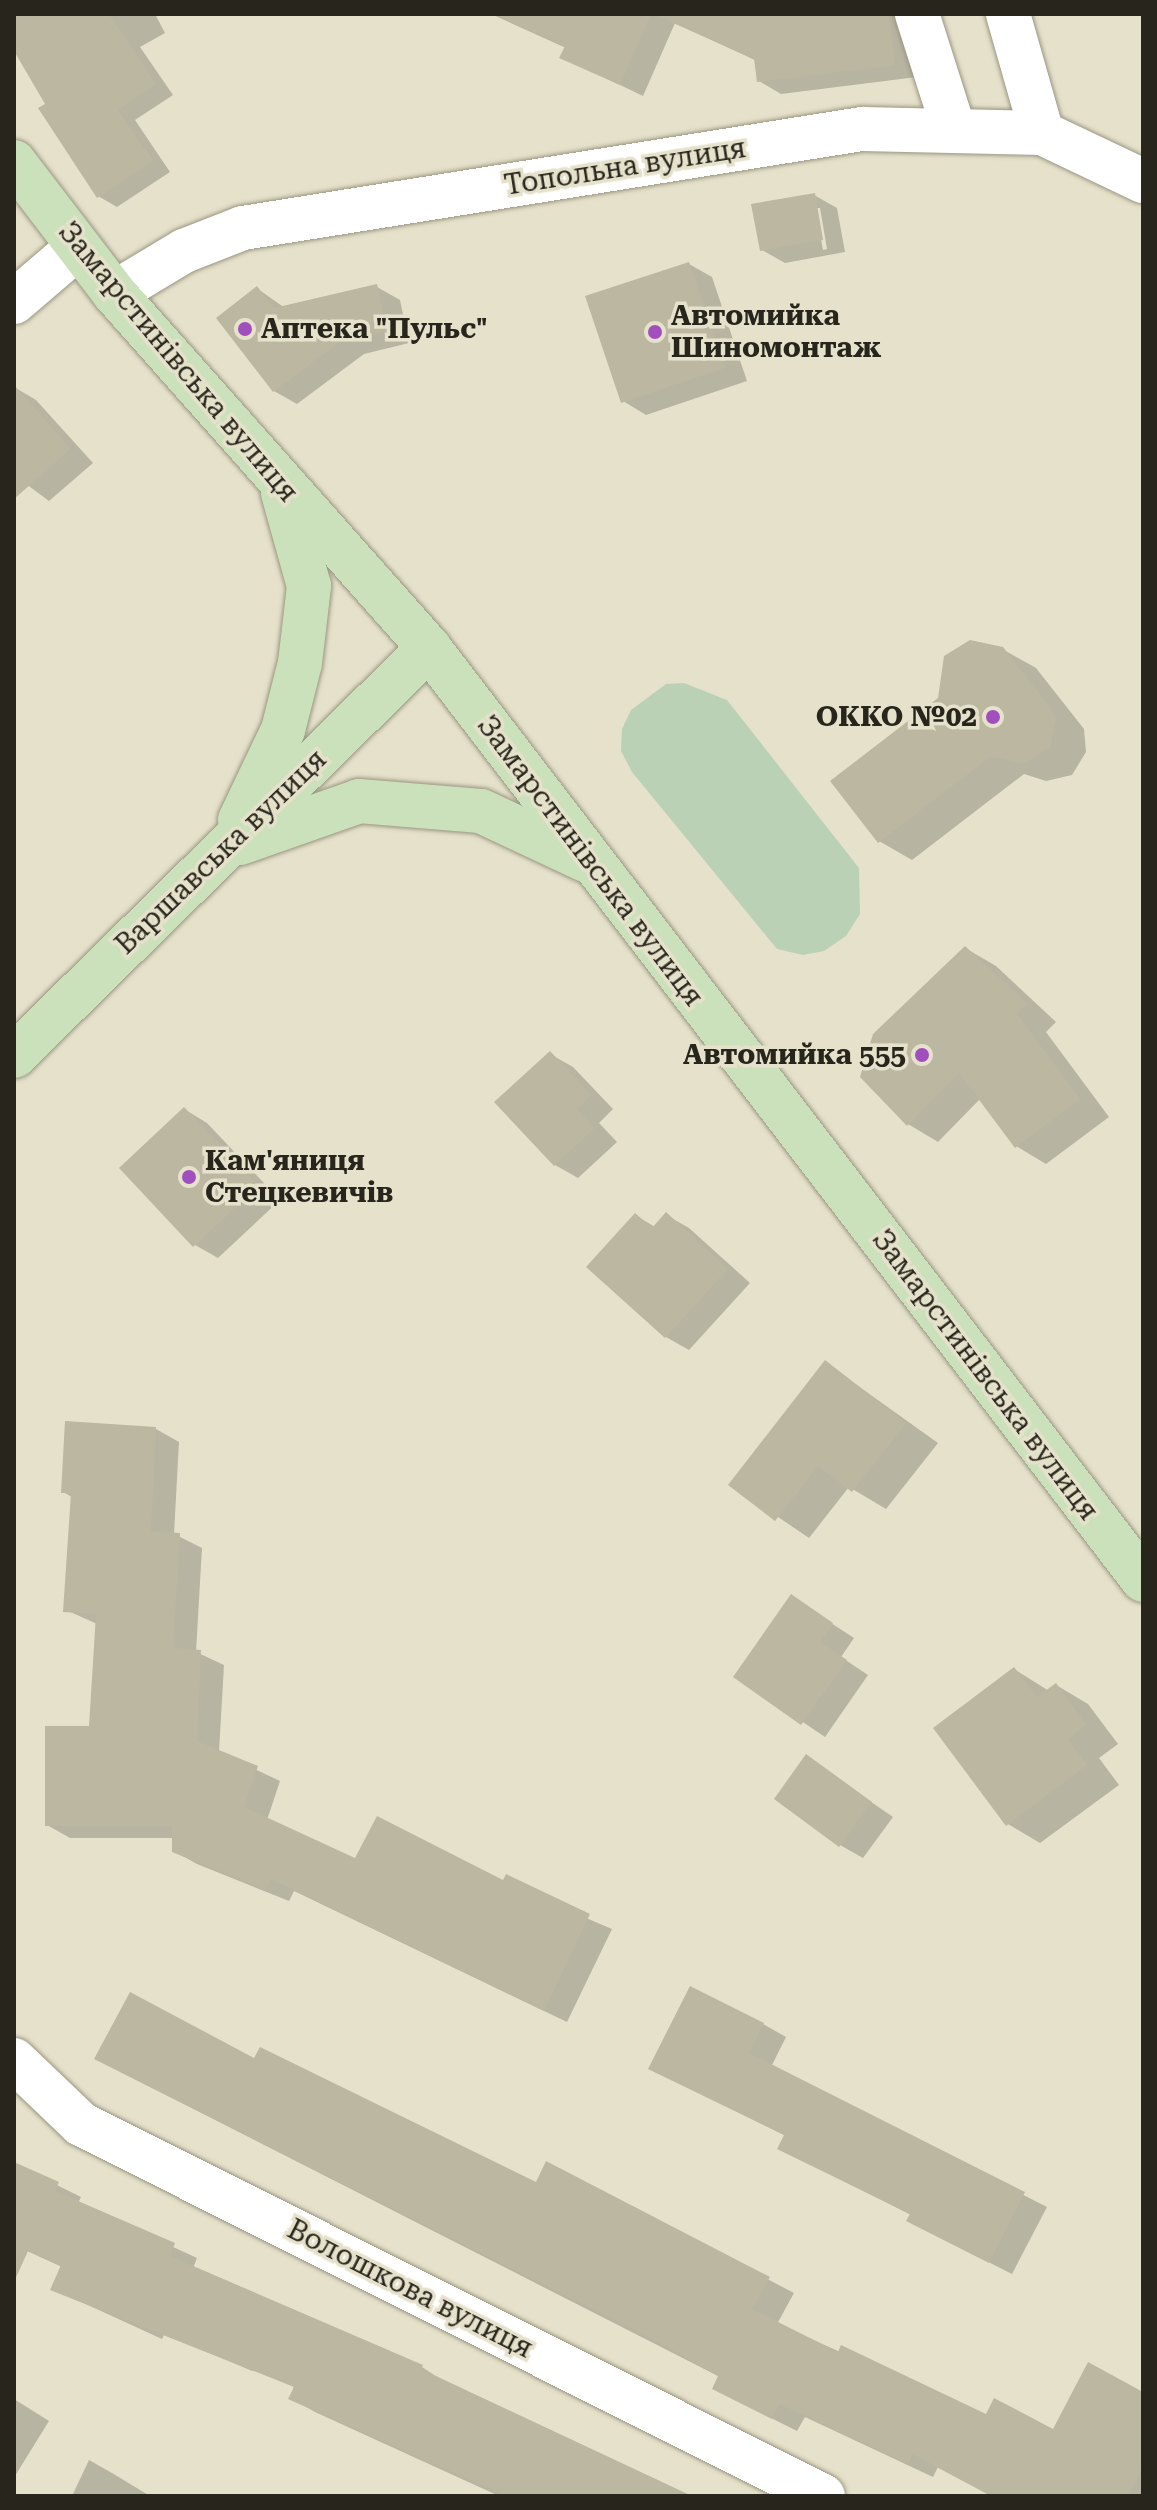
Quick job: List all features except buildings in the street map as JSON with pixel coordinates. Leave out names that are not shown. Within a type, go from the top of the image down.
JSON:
[{"type":"main road","name":"Замарстинівська вулиця","points":[[14,162],[114,293],[429,648],[1143,1580]]},
{"type":"main road","points":[[227,848],[283,730],[300,663],[309,586],[281,484]]},
{"type":"main road","name":"Варшавська вулиця","points":[[14,1056],[429,648]]},
{"type":"main road","points":[[227,848],[359,801],[481,811],[591,863]]},
{"type":"street","points":[[917,14],[953,127]]},
{"type":"street","points":[[1008,14],[1042,133]]},
{"type":"street","name":"Топольна вулиця","points":[[114,293],[184,251],[243,228],[862,129],[953,127],[1042,133],[1143,181]]},
{"type":"street","points":[[14,302],[77,248]]},
{"type":"street","name":"Волошкова вулиця","points":[[14,2060],[81,2124],[823,2496]]},
{"type":"green space","points":[[684,683],[727,700],[859,868],[860,914],[846,936],[824,951],[803,955],[777,949],[632,772],[621,751],[622,729],[631,710],[666,684]]},
{"type":"place","name":"Аптека \"Пульс\"","points":[[245,329]]},
{"type":"place","name":"Автомийка Шиномонтаж","points":[[655,332]]},
{"type":"place","name":"ОККО №02","points":[[993,717]]},
{"type":"place","name":"Автомийка 555","points":[[922,1055]]},
{"type":"place","name":"Кам'яниця Стецкевичів","points":[[189,1177]]}]
